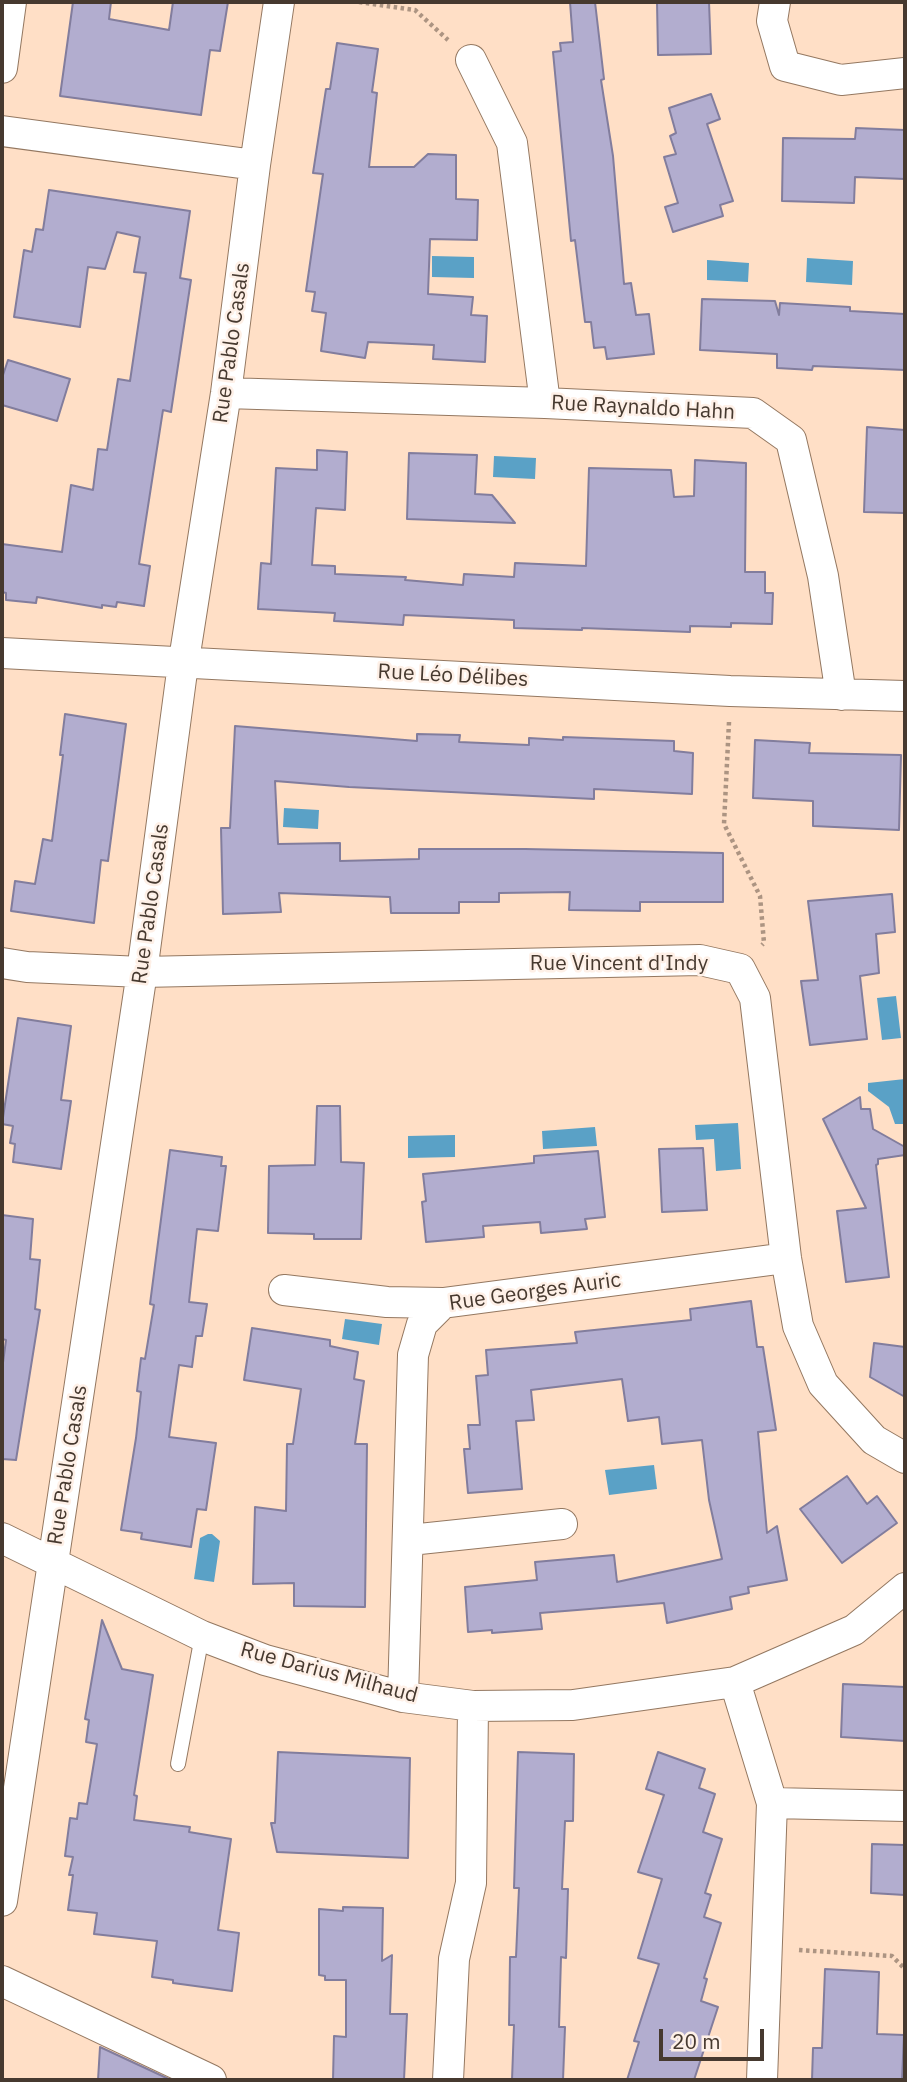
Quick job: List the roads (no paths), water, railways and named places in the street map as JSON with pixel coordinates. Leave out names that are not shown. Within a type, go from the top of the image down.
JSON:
[{"type":"street","points":[[2,68],[11,2]]},
{"type":"street","name":"Rue Pablo Casals","points":[[2,1901],[10,1804],[53,1563],[142,972],[184,661],[226,393],[279,2]]},
{"type":"street","points":[[775,2],[772,21],[786,66],[841,80],[905,73]]},
{"type":"street","points":[[471,60],[512,143],[545,403]]},
{"type":"street","points":[[2,131],[255,165]]},
{"type":"street","name":"Rue Raynaldo Hahn","points":[[226,393],[545,403],[753,414],[792,440],[822,576],[841,695]]},
{"type":"street","name":"Rue Léo Délibes","points":[[2,653],[730,691],[905,696]]},
{"type":"street","name":"Rue Vincent d'Indy","points":[[2,963],[27,967],[142,972],[700,960],[740,969],[755,998],[786,1258]]},
{"type":"street","points":[[786,1258],[798,1326],[822,1384],[874,1440],[905,1458]]},
{"type":"street","name":"Rue Georges Auric","points":[[404,1697],[413,1354],[422,1324],[443,1303],[786,1258]]},
{"type":"street","points":[[284,1290],[387,1302],[443,1303]]},
{"type":"street","points":[[410,1540],[562,1524]]},
{"type":"street","name":"Rue Darius Milhaud","points":[[2,1538],[202,1636],[265,1660],[404,1697],[473,1706],[573,1705],[735,1682],[854,1630],[905,1588]]},
{"type":"street","points":[[735,1682],[772,1803],[762,2080]]},
{"type":"street","points":[[448,2080],[454,1959],[471,1883],[473,1706]]},
{"type":"street","points":[[772,1803],[905,1806]]},
{"type":"street","points":[[2,1981],[211,2080]]},
{"type":"lane","points":[[178,1764],[202,1636]]},
{"type":"water","points":[[432,256],[474,257],[474,278],[432,277]]},
{"type":"water","points":[[807,258],[853,261],[852,285],[806,282]]},
{"type":"water","points":[[707,260],[749,263],[748,282],[707,280]]},
{"type":"water","points":[[494,456],[536,458],[535,479],[493,477]]},
{"type":"water","points":[[284,808],[319,810],[318,829],[283,827]]},
{"type":"water","points":[[896,996],[901,1038],[882,1040],[877,998]]},
{"type":"water","points":[[905,1079],[905,1124],[895,1124],[889,1107],[868,1091],[868,1083]]},
{"type":"water","points":[[738,1123],[741,1169],[716,1171],[714,1139],[696,1140],[695,1125]]},
{"type":"water","points":[[595,1127],[597,1146],[543,1149],[542,1131]]},
{"type":"water","points":[[455,1135],[455,1157],[408,1158],[408,1136]]},
{"type":"water","points":[[345,1319],[382,1324],[379,1345],[342,1339]]},
{"type":"water","points":[[654,1465],[657,1489],[609,1495],[605,1470]]},
{"type":"water","points":[[208,1534],[220,1541],[214,1582],[194,1579],[200,1538]]}]
